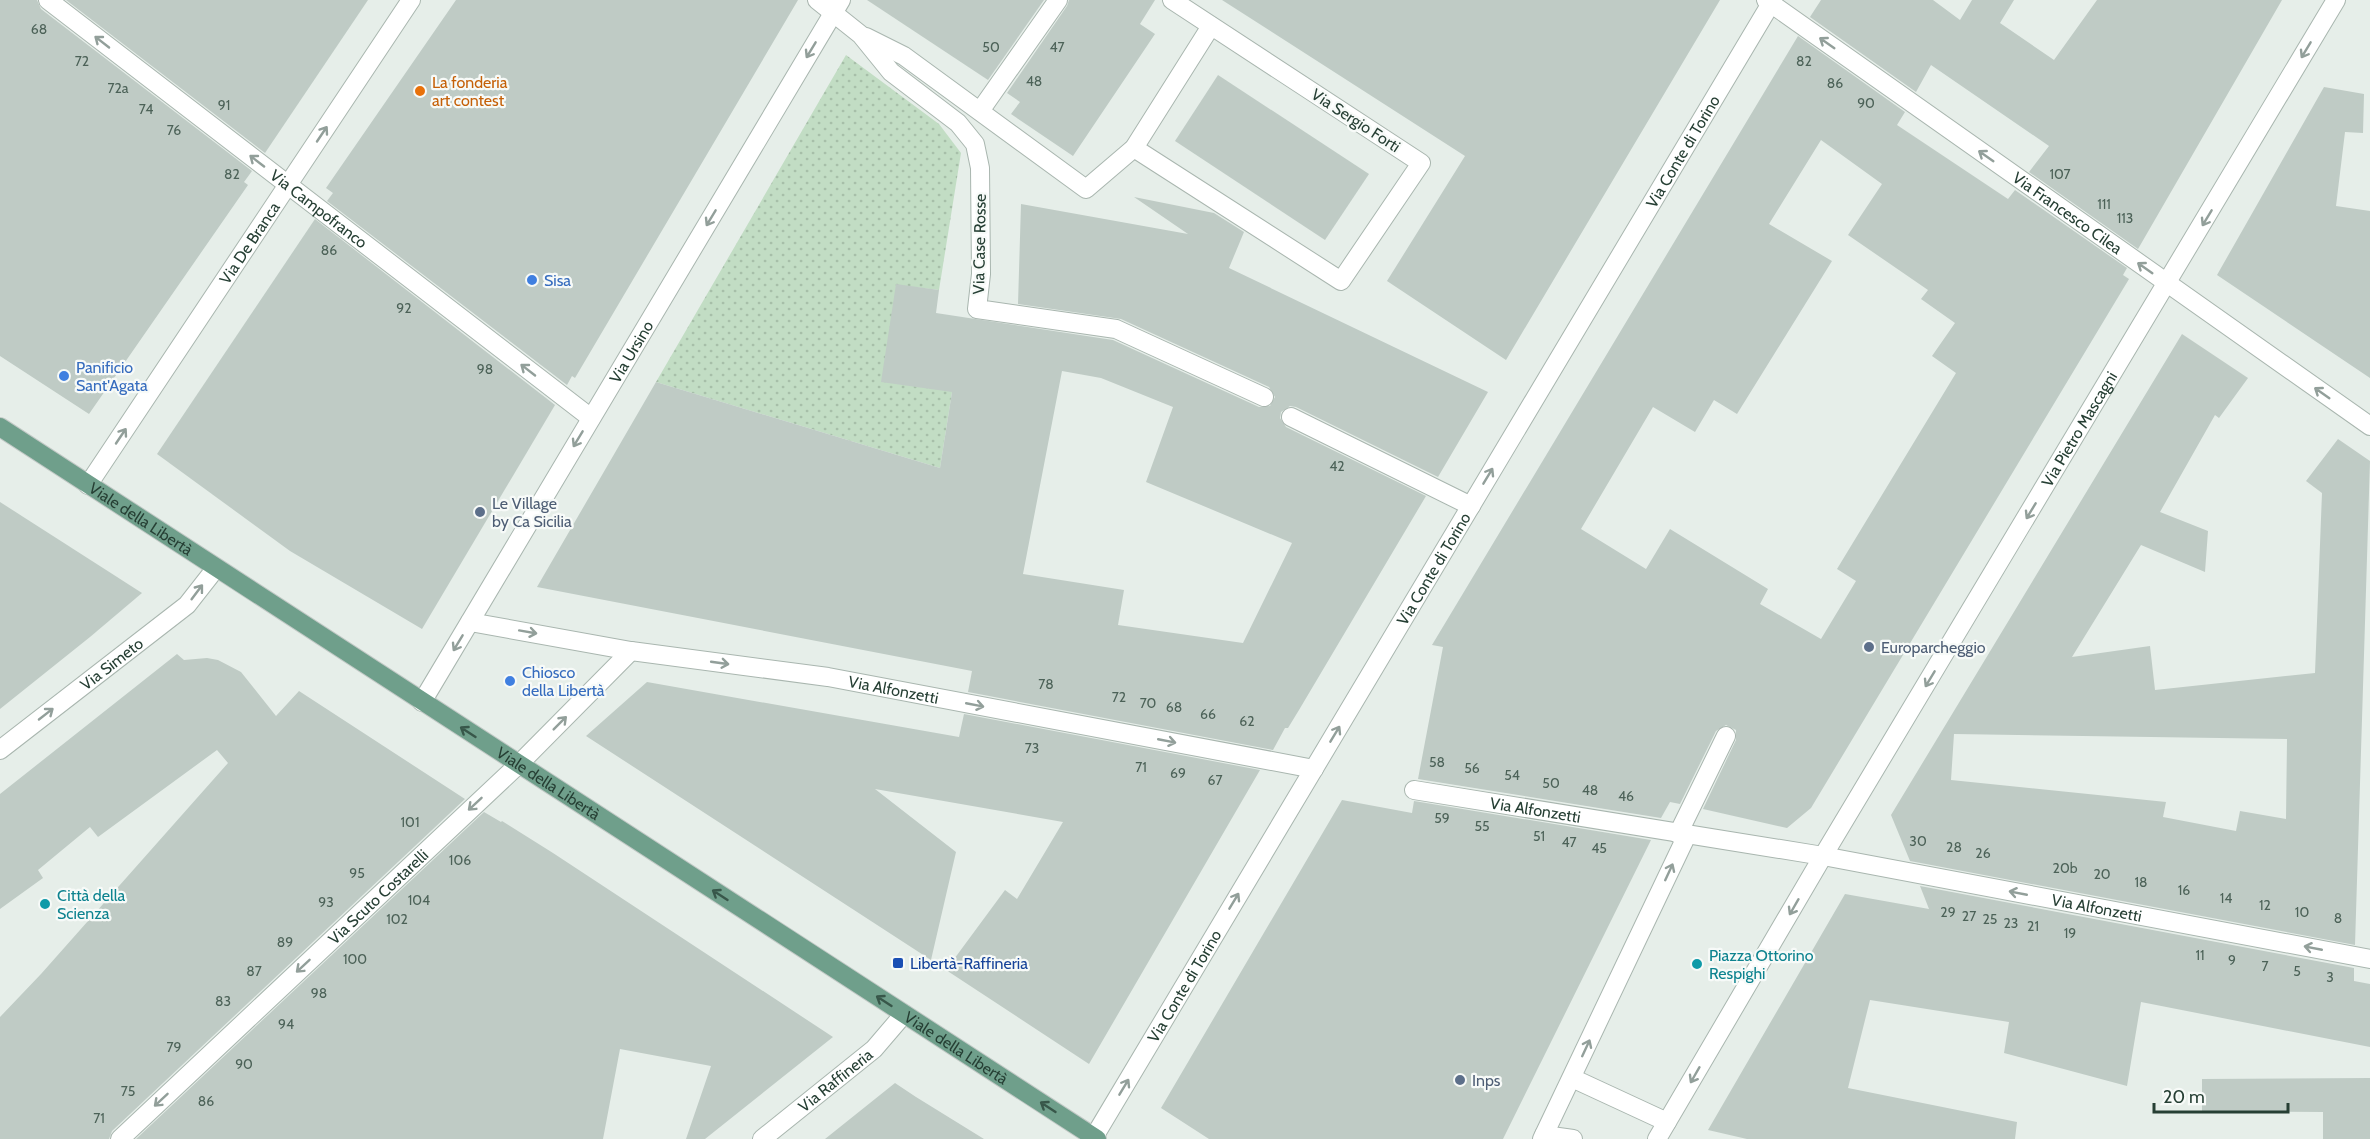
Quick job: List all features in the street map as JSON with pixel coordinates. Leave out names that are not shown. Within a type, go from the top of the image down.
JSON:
[{"type":"main road","name":"Viale della Libertà","points":[[0,427],[1095,1138]]},
{"type":"street","name":"Via Campofranco","points":[[48,0],[591,418]]},
{"type":"street","name":"Via De Branca","points":[[88,485],[411,0]]},
{"type":"street","name":"Via Case Rosse","points":[[818,0],[837,6],[891,72],[958,123],[975,144],[980,168],[981,273],[977,309],[1116,330],[1264,397]]},
{"type":"street","points":[[980,111],[1058,0]]},
{"type":"street","name":"Via Sergio Forti","points":[[1134,148],[1341,281],[1421,163],[1172,0]]},
{"type":"street","name":"Via Pietro Mascagni","points":[[1657,1139],[1823,856],[2168,284],[2336,0]]},
{"type":"street","name":"Via Francesco Cilea","points":[[1770,1],[2370,426]]},
{"type":"street","name":"Via Conte di Torino","points":[[1095,1138],[1770,1]]},
{"type":"street","name":"Via Ursino","points":[[422,702],[837,6]]},
{"type":"street","points":[[861,35],[904,56],[1086,189],[1134,148],[1211,26]]},
{"type":"street","points":[[1291,417],[1471,506]]},
{"type":"street","name":"Via Simeto","points":[[0,750],[187,605],[216,568]]},
{"type":"street","name":"Via Alfonzetti","points":[[470,622],[631,651],[828,677],[1314,769]]},
{"type":"street","name":"Via Scuto Costarelli","points":[[120,1139],[519,764],[631,651]]},
{"type":"street","points":[[1573,1139],[1543,1137],[1572,1078],[1726,736]]},
{"type":"street","name":"Via Alfonzetti","points":[[1414,790],[1823,856],[2370,959]]},
{"type":"street","name":"Via Raffineria","points":[[762,1139],[874,1049],[904,1014]]},
{"type":"street","points":[[1572,1078],[1667,1122]]},
{"type":"green space","points":[[846,55],[939,124],[961,153],[939,290],[896,285],[952,392],[940,468],[656,382]]},
{"type":"building","points":[[0,0],[37,0],[41,9],[252,171],[244,182],[248,185],[89,414],[0,356]]},
{"type":"building","points":[[66,0],[368,0],[265,153]]},
{"type":"building","points":[[456,0],[798,0],[575,378],[572,376],[567,385],[327,201],[333,193],[326,188]]},
{"type":"building","points":[[867,0],[1044,0],[988,80]]},
{"type":"building","points":[[1069,0],[1155,0],[1140,24],[1155,34],[1073,156],[1011,114],[1020,102],[1007,93]]},
{"type":"building","points":[[1222,0],[1720,0],[1506,360],[1387,281],[1465,156]]},
{"type":"building","points":[[1821,0],[1933,0],[1960,20],[1972,0],[2014,0],[2000,23],[2054,60],[2097,0],[2282,0],[2138,249],[2029,172],[2049,146],[1931,65],[1916,92],[1810,17]]},
{"type":"building","points":[[1798,36],[1905,112],[1897,125],[2008,199],[2015,190],[2127,268],[2123,275],[2129,279],[1811,808],[1787,828],[1703,809],[1736,740],[1736,730],[1726,725],[1716,731],[1680,804],[1670,802],[1661,818],[1418,779],[1443,647],[1432,645]],"holes":[[[1821,140],[1882,184],[1848,235],[1928,290],[1921,299],[1955,323],[1932,356],[1956,373],[1837,569],[1856,581],[1821,639],[1760,604],[1768,589],[1670,529],[1646,569],[1581,529],[1653,407],[1695,432],[1714,400],[1737,414],[1832,261],[1769,224]]]},
{"type":"building","points":[[1218,75],[1369,174],[1325,240],[1175,141]]},
{"type":"building","points":[[2324,87],[2364,94],[2363,133],[2345,132],[2336,206],[2370,211],[2370,378],[2217,275]]},
{"type":"building","points":[[1134,197],[1214,213],[1244,232],[1229,268],[1488,392],[1438,477],[1296,407],[1290,406],[1281,412],[1280,418],[1286,427],[1426,496],[1273,750],[968,692],[972,671],[537,587],[656,382],[940,468],[952,392],[881,382],[896,284],[939,290],[936,313],[1113,340],[1259,407],[1270,406],[1275,397],[1269,387],[1121,319],[1018,304],[1021,204],[1188,234]],"holes":[[[1062,371],[1101,378],[1173,407],[1146,482],[1292,543],[1243,643],[1118,625],[1124,590],[1023,574]]]},
{"type":"building","points":[[315,219],[555,405],[422,629],[290,551],[157,454]]},
{"type":"building","points":[[2182,334],[2248,378],[2219,418],[2215,415],[2160,512],[2208,531],[2205,572],[2141,545],[2072,657],[2150,646],[2155,690],[2315,673],[2322,493],[2306,481],[2338,439],[2370,461],[2355,945],[1910,861],[1891,815]],"holes":[[[1954,734],[2287,739],[2286,819],[2240,811],[2236,831],[2163,817],[2166,802],[1951,780]]]},
{"type":"building","points":[[0,502],[142,593],[0,709]]},
{"type":"building","points":[[177,654],[184,660],[207,658],[218,660],[241,672],[276,716],[299,691],[465,799],[112,1131],[109,1139],[0,1139],[0,1017],[228,763],[217,750],[98,837],[90,827],[38,870],[43,878],[0,909],[0,794]]},
{"type":"building","points":[[647,682],[959,737],[964,714],[1260,770],[1089,1064],[946,970],[1005,890],[1017,899],[1063,822],[875,789],[956,852],[931,960],[586,736]]},
{"type":"building","points":[[1342,800],[1412,813],[1414,801],[1651,840],[1503,1139],[1209,1139],[1161,1108]]},
{"type":"building","points":[[484,812],[553,853],[833,1037],[705,1139],[686,1139],[711,1066],[620,1049],[603,1139],[136,1139]]},
{"type":"building","points":[[1920,886],[2354,968],[2354,981],[2370,984],[2370,1047],[2141,1002],[2127,1086],[2004,1053],[2009,1022],[1870,1000],[1848,1088],[2017,1122],[2015,1139],[1747,1139],[1708,1130],[1845,894],[1929,909]]},
{"type":"building","points":[[2370,1078],[2370,1139],[2323,1139],[2323,1112],[2202,1111],[2202,1079]]},
{"type":"building","points":[[895,1083],[916,1097],[984,1139],[825,1139]]},
{"type":"place","name":"La fonderia art contest","points":[[420,91]]},
{"type":"place","name":"Sisa","points":[[532,280]]},
{"type":"place","name":"Panificio Sant'Agata","points":[[64,376]]},
{"type":"place","name":"Le Village by Ca Sicilia","points":[[480,512]]},
{"type":"place","name":"Europarcheggio","points":[[1869,647]]},
{"type":"place","name":"Chiosco della Libertà","points":[[510,681]]},
{"type":"place","name":"Città della Scienza","points":[[45,904]]},
{"type":"place","name":"Libertà-Raffineria","points":[[898,963]]},
{"type":"place","name":"Piazza Ottorino Respighi","points":[[1697,964]]},
{"type":"place","name":"Inps","points":[[1460,1080]]}]
